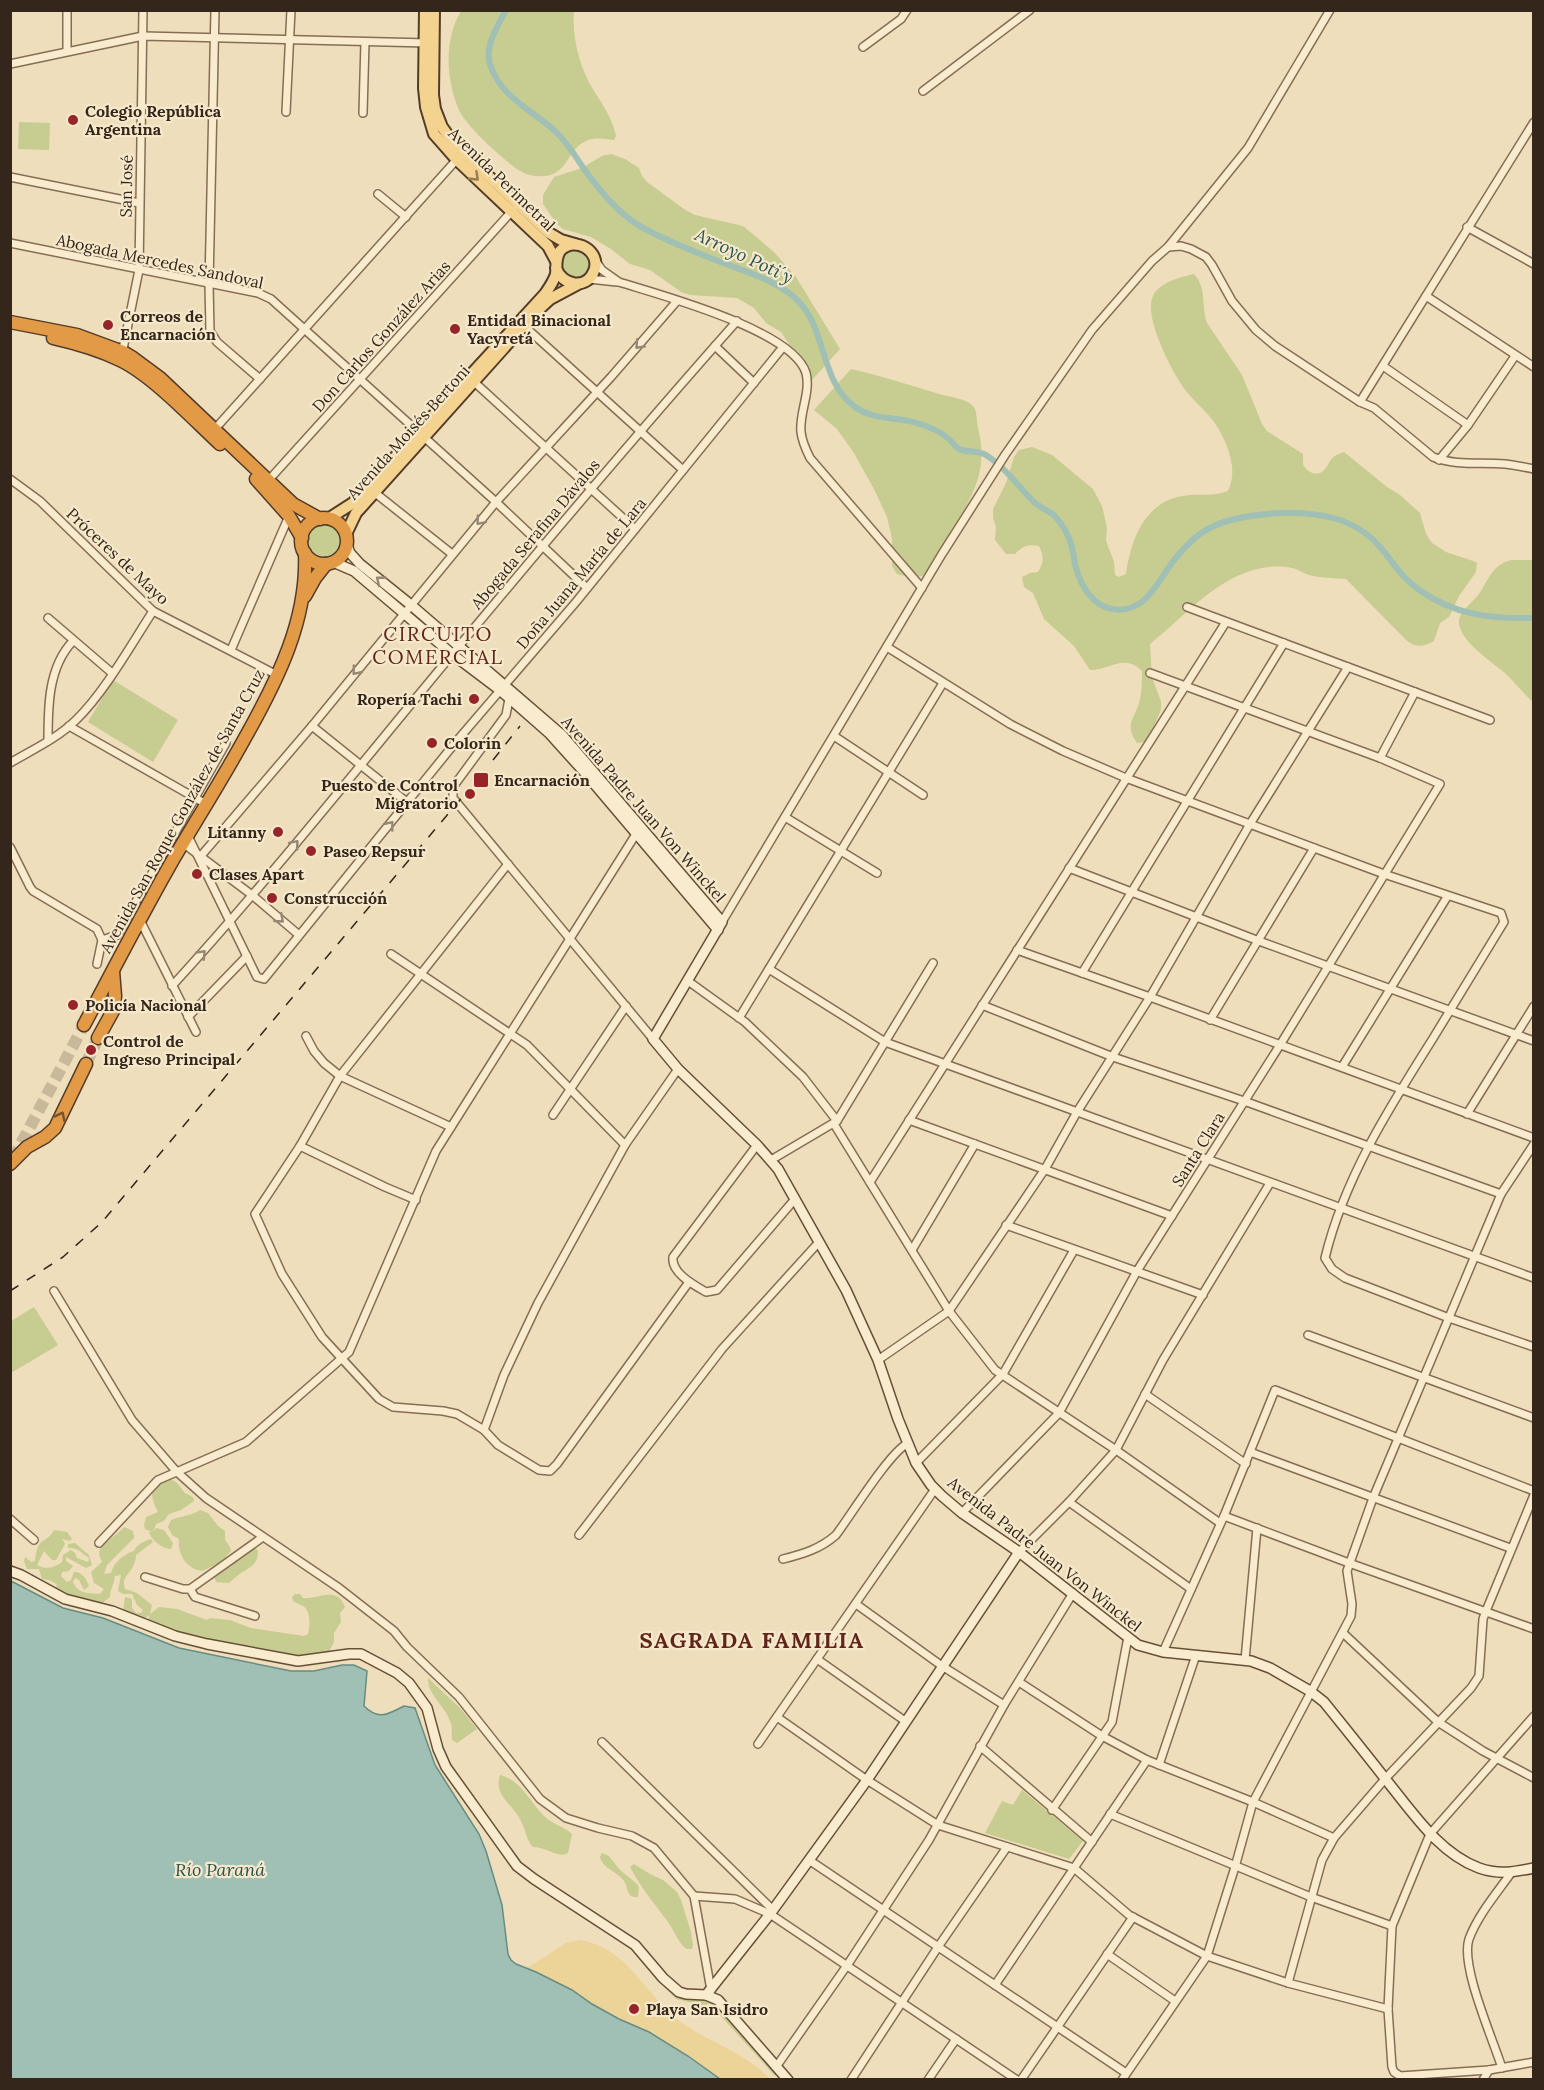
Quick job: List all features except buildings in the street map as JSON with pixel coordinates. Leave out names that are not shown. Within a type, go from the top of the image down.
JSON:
[{"type":"highway","points":[[10,322],[77,335],[122,356],[212,432],[266,483],[298,508],[339,524],[346,539],[343,554],[330,563],[312,560],[305,553],[302,538],[289,516],[266,483]]},
{"type":"highway","points":[[10,330],[122,356]]},
{"type":"highway","points":[[302,538],[309,525],[324,519]]},
{"type":"highway","name":"Avenida San Roque González de Santa Cruz","points":[[84,1025],[140,920],[260,713],[295,630],[303,600],[305,553]]},
{"type":"highway","name":"Avenida San Roque González de Santa Cruz","points":[[303,600],[315,578],[330,563]]},
{"type":"highway","name":"Avenida San Roque González de Santa Cruz","points":[[98,1038],[114,1008],[113,970]]},
{"type":"highway","points":[[14,1161],[27,1147],[45,1137],[55,1128],[86,1064]]},
{"type":"main road","name":"Avenida Perimetral","points":[[425,10],[435,109],[442,127],[459,156],[514,208],[548,246],[556,265]]},
{"type":"main road","name":"Avenida Perimetral","points":[[429,43],[434,10]]},
{"type":"main road","name":"Avenida Perimetral","points":[[514,208],[554,237],[575,244]]},
{"type":"main road","points":[[556,265],[562,279],[572,284],[584,281],[593,273],[594,255],[586,247],[575,244]]},
{"type":"main road","name":"Avenida Moisés Bertoni","points":[[324,519],[353,503],[420,435],[521,324],[548,289],[557,256],[565,247],[575,244]]},
{"type":"main road","name":"Avenida Moisés Bertoni","points":[[521,324],[550,299],[584,281]]},
{"type":"main road","name":"Avenida Moisés Bertoni","points":[[346,539],[352,518],[420,435]]},
{"type":"main road","name":"Avenida Padre Juan Von Winckel","points":[[346,539],[350,552],[360,564],[408,609],[455,650],[554,727],[575,749],[720,926]]},
{"type":"main road","name":"Avenida Padre Juan Von Winckel","points":[[330,563],[354,571],[408,609]]},
{"type":"main road","name":"Avenida Padre Juan Von Winckel","points":[[503,688],[509,699],[563,747],[636,834],[720,926]]},
{"type":"main road","name":"Avenida Padre Juan Von Winckel","points":[[720,926],[653,1039],[678,1069],[757,1145],[778,1169],[846,1290],[878,1360],[916,1463],[935,1489],[962,1513],[1019,1552],[1145,1648],[1163,1652],[1245,1660],[1270,1668],[1310,1691],[1324,1702],[1430,1834],[1467,1862],[1490,1871],[1511,1873],[1533,1868]]},
{"type":"main road","points":[[709,1993],[772,1912],[867,1780],[1019,1552]]},
{"type":"main road","points":[[10,1571],[65,1599],[112,1611],[175,1636],[298,1661],[361,1654],[398,1673],[409,1683],[427,1708],[438,1749],[447,1767],[518,1866],[635,1946],[663,1978],[679,1992],[709,1993],[718,2000],[788,2079]]},
{"type":"street","points":[[67,10],[67,51]]},
{"type":"street","name":"San José","points":[[122,356],[139,270],[143,10]]},
{"type":"street","points":[[215,10],[210,323],[213,337],[260,379]]},
{"type":"street","points":[[286,112],[291,10]]},
{"type":"street","points":[[864,46],[902,19],[907,10]]},
{"type":"street","points":[[923,91],[1029,10]]},
{"type":"street","points":[[720,926],[1005,454],[1092,330],[1152,261],[1168,247],[1248,148],[1330,10]]},
{"type":"street","points":[[10,64],[143,36],[429,43]]},
{"type":"street","points":[[363,114],[365,42]]},
{"type":"street","points":[[1360,402],[1533,122]]},
{"type":"street","points":[[212,432],[459,156]]},
{"type":"street","points":[[10,177],[139,203]]},
{"type":"street","points":[[378,194],[405,218]]},
{"type":"street","name":"Don Carlos González Arias","points":[[266,483],[514,208]]},
{"type":"street","points":[[1467,226],[1533,264]]},
{"type":"street","name":"Abogada Mercedes Sandoval","points":[[10,243],[265,296],[305,329],[496,502],[587,588]]},
{"type":"street","points":[[1168,247],[1181,246],[1206,257],[1232,301],[1256,330],[1275,346],[1360,402],[1374,408],[1432,457],[1457,463],[1505,464],[1533,469]]},
{"type":"street","points":[[595,260],[602,270],[619,282]]},
{"type":"street","points":[[584,281],[619,282],[737,321],[767,336],[803,364],[808,380],[801,434],[810,458],[922,588]]},
{"type":"street","points":[[1426,296],[1533,367]]},
{"type":"street","points":[[200,857],[312,726],[496,502],[677,301]]},
{"type":"street","name":"Abogada Serafina Dávalos","points":[[172,986],[231,922],[542,546],[737,321]]},
{"type":"street","points":[[521,324],[683,470]]},
{"type":"street","points":[[715,346],[754,382]]},
{"type":"street","name":"Doña Juana María de Lara","points":[[247,956],[257,977],[262,979],[266,977],[455,743],[587,588],[783,347]]},
{"type":"street","points":[[1439,459],[1468,425],[1515,356]]},
{"type":"street","points":[[1383,366],[1468,425]]},
{"type":"street","points":[[470,380],[546,446],[635,529]]},
{"type":"street","name":"Próceres de Mayo","points":[[10,479],[40,501],[153,612],[277,675]]},
{"type":"street","points":[[374,492],[453,554]]},
{"type":"street","points":[[231,650],[289,516]]},
{"type":"street","points":[[1186,607],[1490,720]]},
{"type":"street","points":[[10,763],[48,741],[69,726],[85,710],[153,612]]},
{"type":"street","points":[[48,618],[112,673]]},
{"type":"street","points":[[870,1182],[1226,621]]},
{"type":"street","points":[[48,741],[52,681],[66,648],[73,641]]},
{"type":"street","points":[[1082,974],[1284,643]]},
{"type":"street","points":[[887,647],[1010,724],[1063,751],[1126,778],[1384,874],[1447,897],[1501,913],[1504,922],[1368,1146],[1341,1208],[1325,1258],[1332,1269],[1345,1278],[1533,1347]]},
{"type":"street","points":[[878,1360],[949,1311],[1045,1169],[1077,1112],[1150,997],[1250,824],[1348,667]]},
{"type":"street","points":[[1150,673],[1380,758],[1415,692]]},
{"type":"street","points":[[740,1018],[943,683]]},
{"type":"street","points":[[509,699],[506,715],[453,787],[452,793],[455,801],[653,1039]]},
{"type":"street","points":[[69,726],[206,804]]},
{"type":"street","points":[[312,726],[408,803]]},
{"type":"street","points":[[834,736],[923,795]]},
{"type":"street","points":[[102,940],[117,935],[226,743]]},
{"type":"street","name":"Santa Clara","points":[[962,1513],[1059,1413],[1137,1271],[1280,1045],[1440,784],[1380,758]]},
{"type":"street","points":[[785,817],[877,873]]},
{"type":"street","points":[[99,1543],[158,1480],[223,1454],[246,1442],[349,1352],[436,1151],[636,834]]},
{"type":"street","points":[[186,840],[200,857],[247,956],[188,1017]]},
{"type":"street","points":[[10,847],[33,891],[97,929],[102,940],[97,963]]},
{"type":"street","points":[[1210,1020],[1314,848]]},
{"type":"street","points":[[200,857],[252,895],[299,935]]},
{"type":"street","points":[[508,864],[340,1076],[300,1146],[255,1214],[282,1274],[322,1337],[379,1399],[393,1407],[458,1414],[484,1430],[498,1445],[539,1470],[550,1471],[557,1464],[689,1282]]},
{"type":"street","points":[[1070,868],[1328,967],[1533,1041]]},
{"type":"street","points":[[1342,1067],[1447,897]]},
{"type":"street","points":[[140,920],[196,1032]]},
{"type":"street","points":[[1017,950],[1533,1138]]},
{"type":"street","points":[[392,954],[527,1045],[625,1145]]},
{"type":"street","points":[[933,963],[834,1124],[949,1311],[995,1370],[1116,1450],[1220,1523]]},
{"type":"street","points":[[769,969],[885,1042],[1533,1278]]},
{"type":"street","points":[[688,981],[740,1018],[803,1077],[837,1121]]},
{"type":"street","points":[[982,1005],[1113,1057],[1244,1101],[1502,1194]]},
{"type":"street","points":[[553,1115],[626,1006]]},
{"type":"street","points":[[1467,1114],[1533,1006]]},
{"type":"street","points":[[306,1036],[319,1057],[340,1076],[451,1127]]},
{"type":"street","points":[[484,1430],[504,1375],[537,1303],[625,1145],[678,1069]]},
{"type":"street","points":[[909,1120],[1172,1216]]},
{"type":"street","points":[[771,1160],[837,1121]]},
{"type":"street","points":[[912,1250],[975,1144]]},
{"type":"street","points":[[809,1860],[995,1985],[1124,2076],[1207,1956],[1253,1802],[1310,1691],[1343,1633],[1352,1610],[1346,1576],[1373,1498],[1502,1194],[1533,1144]]},
{"type":"street","points":[[757,1145],[673,1257],[672,1263],[689,1282],[706,1292],[717,1290],[795,1199]]},
{"type":"street","points":[[300,1146],[416,1200]]},
{"type":"street","points":[[1019,1552],[1116,1450],[1163,1360],[1270,1183]]},
{"type":"street","points":[[1006,1225],[1203,1294]]},
{"type":"street","points":[[579,1535],[723,1349],[819,1242]]},
{"type":"street","points":[[916,1463],[1003,1374],[1074,1250]]},
{"type":"street","points":[[54,1291],[132,1419],[176,1471],[206,1498],[339,1588],[394,1631],[407,1647],[459,1697],[540,1799],[566,1818],[632,1836],[654,1848],[694,1896],[709,1993]]},
{"type":"street","points":[[1308,1335],[1533,1418]]},
{"type":"street","points":[[1163,1652],[1224,1516],[1275,1390],[1533,1493],[1483,1619],[1479,1676],[1471,1688],[1385,1779],[1334,1838],[1322,1860],[1288,1983]]},
{"type":"street","points":[[1145,1394],[1245,1464]]},
{"type":"street","points":[[783,1559],[815,1549],[837,1535],[898,1449],[908,1443]]},
{"type":"street","points":[[1251,1452],[1510,1548]]},
{"type":"street","points":[[758,1744],[935,1489]]},
{"type":"street","points":[[1069,1502],[1191,1589]]},
{"type":"street","points":[[1224,1516],[1533,1629]]},
{"type":"street","points":[[10,1519],[34,1540]]},
{"type":"street","points":[[1245,1660],[1257,1528]]},
{"type":"street","points":[[145,1577],[183,1589],[190,1589],[263,1537]]},
{"type":"street","points":[[190,1589],[195,1597],[255,1616]]},
{"type":"street","points":[[776,2067],[920,1855],[980,1746],[1073,1593]]},
{"type":"street","points":[[856,1604],[942,1666],[1004,1705]]},
{"type":"street","points":[[1343,1633],[1438,1722],[1533,1778]]},
{"type":"street","points":[[1052,1810],[1112,1722],[1128,1637]]},
{"type":"street","points":[[1159,1765],[1196,1655]]},
{"type":"street","points":[[817,1659],[905,1721]]},
{"type":"street","points":[[1019,1682],[1102,1736],[1147,1760],[1253,1802],[1334,1838]]},
{"type":"street","points":[[1533,1716],[1430,1834],[1392,1926],[1388,2009],[1392,2067],[1394,2072],[1407,2077],[1489,2070],[1533,2062]]},
{"type":"street","points":[[777,1717],[867,1780],[938,1825],[1074,1868],[1132,1917],[1207,1956],[1288,1983],[1388,2009]]},
{"type":"street","points":[[602,1742],[772,1912],[956,2039],[1019,2079],[1057,2028],[1132,1917]]},
{"type":"street","points":[[980,1746],[1092,1842]]},
{"type":"street","points":[[995,1985],[1147,1760]]},
{"type":"street","points":[[1110,1814],[1235,1867],[1392,1926]]},
{"type":"street","points":[[851,2079],[1007,1846]]},
{"type":"street","points":[[1502,2068],[1468,1968],[1468,1942],[1478,1920],[1511,1873]]},
{"type":"street","points":[[694,1896],[735,1899],[772,1912]]},
{"type":"street","points":[[1107,1954],[1175,2001]]},
{"type":"street","points":[[928,2079],[956,2039]]},
{"type":"street","points":[[1483,2079],[1489,2070]]},
{"type":"green space","points":[[462,10],[574,11],[574,32],[581,62],[589,82],[610,118],[616,136],[614,140],[586,141],[574,150],[561,169],[547,176],[526,174],[509,163],[468,123],[455,100],[449,74],[449,47],[456,21]]},
{"type":"green space","points":[[19,122],[50,123],[49,150],[18,149]]},
{"type":"green space","points":[[611,154],[639,168],[647,182],[684,209],[695,215],[743,226],[774,252],[796,277],[840,349],[812,380],[808,365],[793,350],[781,332],[766,323],[754,308],[737,298],[690,295],[681,292],[650,270],[630,264],[591,237],[563,229],[556,223],[543,204],[543,195],[554,177],[582,168],[602,156]]},
{"type":"green space","points":[[569,248],[586,249],[593,269],[580,281],[563,276],[559,260]]},
{"type":"green space","points":[[1194,274],[1201,285],[1207,323],[1242,375],[1267,431],[1303,454],[1303,464],[1312,473],[1321,473],[1332,458],[1344,452],[1420,513],[1426,534],[1432,543],[1446,552],[1477,563],[1476,572],[1459,596],[1449,617],[1440,623],[1434,641],[1420,646],[1406,640],[1346,579],[1318,577],[1292,568],[1271,567],[1251,571],[1232,579],[1197,603],[1150,644],[1152,678],[1161,701],[1161,710],[1147,742],[1137,743],[1131,725],[1141,696],[1142,671],[1129,663],[1090,670],[1074,646],[1044,619],[1033,593],[1024,587],[1022,577],[1038,572],[1041,565],[1042,556],[1039,546],[1023,547],[1015,554],[1006,554],[995,540],[996,527],[993,509],[1019,450],[1032,447],[1052,455],[1093,489],[1102,506],[1107,528],[1106,541],[1114,562],[1115,575],[1119,577],[1126,574],[1132,548],[1142,525],[1158,506],[1182,496],[1228,491],[1232,465],[1227,446],[1214,422],[1186,391],[1174,371],[1160,344],[1152,315],[1151,303],[1154,294],[1161,286]]},
{"type":"green space","points":[[851,369],[962,399],[970,403],[976,411],[981,450],[978,480],[964,510],[947,537],[937,561],[925,575],[913,577],[897,574],[892,566],[892,538],[887,517],[874,489],[854,453],[837,429],[814,410]]},
{"type":"green space","points":[[325,523],[338,528],[343,541],[338,554],[325,559],[312,554],[307,541],[312,528]]},
{"type":"green space","points":[[1512,560],[1533,560],[1533,702],[1507,675],[1470,644],[1460,629],[1459,621],[1462,613],[1478,595],[1493,571],[1501,564]]},
{"type":"green space","points":[[113,680],[178,720],[153,762],[88,722]]},
{"type":"green space","points":[[34,1307],[58,1345],[11,1373],[11,1321]]},
{"type":"green space","points":[[165,1479],[175,1481],[185,1493],[193,1497],[194,1501],[181,1510],[169,1514],[164,1521],[156,1524],[153,1532],[156,1528],[164,1530],[173,1543],[171,1549],[155,1541],[149,1532],[152,1532],[145,1529],[144,1525],[146,1517],[158,1512],[152,1493],[155,1486]]},
{"type":"green space","points":[[200,1510],[208,1513],[225,1531],[225,1540],[231,1551],[222,1561],[203,1571],[192,1568],[184,1560],[179,1539],[172,1535],[168,1527],[171,1520]]},
{"type":"green space","points":[[124,1527],[133,1531],[134,1538],[107,1565],[104,1574],[111,1573],[114,1565],[120,1559],[151,1539],[153,1542],[136,1555],[133,1566],[124,1580],[125,1589],[137,1593],[152,1605],[150,1614],[159,1607],[177,1609],[207,1620],[210,1618],[230,1620],[251,1628],[304,1636],[308,1634],[309,1615],[306,1608],[293,1601],[292,1597],[295,1594],[300,1594],[303,1598],[332,1595],[342,1600],[345,1607],[340,1613],[341,1622],[334,1633],[334,1642],[328,1654],[322,1660],[187,1644],[175,1638],[154,1634],[150,1628],[149,1615],[144,1619],[123,1612],[125,1597],[132,1599],[132,1608],[136,1613],[141,1613],[143,1610],[137,1605],[132,1594],[123,1594],[118,1591],[121,1575],[115,1576],[110,1597],[101,1604],[68,1596],[55,1590],[57,1585],[50,1580],[42,1579],[39,1569],[27,1569],[25,1557],[31,1562],[35,1561],[38,1547],[54,1530],[67,1532],[72,1539],[70,1541],[62,1539],[65,1544],[56,1560],[52,1560],[44,1551],[37,1565],[47,1568],[56,1566],[62,1562],[63,1555],[71,1550],[77,1558],[88,1562],[89,1558],[79,1551],[68,1548],[68,1544],[75,1543],[89,1555],[92,1565],[86,1568],[66,1557],[66,1561],[73,1566],[69,1571],[62,1572],[61,1576],[67,1582],[71,1580],[74,1572],[82,1574],[89,1586],[84,1590],[79,1580],[75,1578],[73,1582],[75,1586],[84,1592],[100,1594],[104,1589],[94,1583],[91,1572],[102,1562],[99,1553],[102,1546]]},
{"type":"green space","points":[[254,1545],[258,1551],[253,1565],[229,1583],[216,1582],[213,1574]]},
{"type":"green space","points":[[428,1678],[461,1709],[477,1729],[457,1743],[452,1740],[451,1723],[433,1695]]},
{"type":"green space","points":[[500,1775],[520,1787],[547,1819],[572,1834],[568,1853],[560,1855],[533,1847],[518,1815],[501,1794]]},
{"type":"green space","points":[[1022,1790],[1083,1841],[1069,1859],[985,1833],[1002,1801],[1013,1805]]},
{"type":"green space","points":[[602,1853],[609,1856],[620,1870],[637,1884],[638,1897],[631,1896],[624,1881],[604,1864],[600,1857]]},
{"type":"green space","points":[[634,1864],[663,1880],[677,1892],[691,1932],[692,1949],[683,1946],[643,1889],[630,1867]]},
{"type":"green space","points":[[659,1981],[701,1998],[714,2001],[777,2074],[775,2076],[709,2003],[701,2009],[693,2003],[676,1999]]},
{"type":"sand","name":"Playa San Isidro","points":[[580,1940],[597,1945],[611,1953],[624,1963],[681,2022],[750,2062],[770,2079],[720,2079],[649,2032],[619,2019],[572,1990],[526,1967],[566,1943]]},
{"type":"water","name":"Río Paraná","points":[[11,1581],[63,1608],[103,1618],[179,1648],[291,1671],[314,1671],[354,1665],[367,1671],[364,1706],[379,1715],[404,1706],[415,1708],[435,1765],[479,1834],[502,1905],[508,1954],[511,1960],[572,1990],[619,2019],[649,2032],[720,2079],[11,2079]]},
{"type":"waterway","name":"Arroyo Poti´y","points":[[506,10],[490,43],[490,64],[495,76],[510,95],[562,138],[611,202],[645,229],[693,251],[760,277],[794,297],[805,309],[813,323],[835,382],[843,396],[855,407],[869,414],[925,426],[946,436],[959,449],[983,453],[993,460],[1034,502],[1055,516],[1061,523],[1071,543],[1075,566],[1081,582],[1099,604],[1112,609],[1134,607],[1157,586],[1185,547],[1214,526],[1254,516],[1297,513],[1336,519],[1360,529],[1380,547],[1412,584],[1445,605],[1473,614],[1503,618],[1534,618]]},
{"type":"tunnel","points":[[13,1159],[84,1025]]},
{"type":"tunnel","points":[[86,1064],[98,1038]]},
{"type":"railway","points":[[493,760],[520,726]]},
{"type":"railway","points":[[10,1291],[63,1257],[102,1222],[465,794]]},
{"type":"place","name":"Colegio República Argentina","points":[[73,120]]},
{"type":"place","name":"Correos de Encarnación","points":[[108,325]]},
{"type":"place","name":"Entidad Binacional Yacyretá","points":[[455,329]]},
{"type":"place","name":"Ropería Tachi","points":[[474,699]]},
{"type":"place","name":"Colorin","points":[[432,743]]},
{"type":"place","name":"Encarnación","points":[[481,780]]},
{"type":"place","name":"Puesto de Control Migratorio","points":[[470,794]]},
{"type":"place","name":"Litanny","points":[[278,832]]},
{"type":"place","name":"Paseo Repsur","points":[[311,851]]},
{"type":"place","name":"Clases Apart","points":[[197,874]]},
{"type":"place","name":"Construcción","points":[[272,898]]},
{"type":"place","name":"Policía Nacional","points":[[73,1005]]},
{"type":"place","name":"Control de Ingreso Principal","points":[[91,1050]]},
{"type":"place","name":"Playa San Isidro","points":[[634,2009]]},
{"type":"district","name":"CIRCUITO COMERCIAL","points":[[438,646]]},
{"type":"district","name":"SAGRADA FAMILIA","points":[[752,1640]]}]
